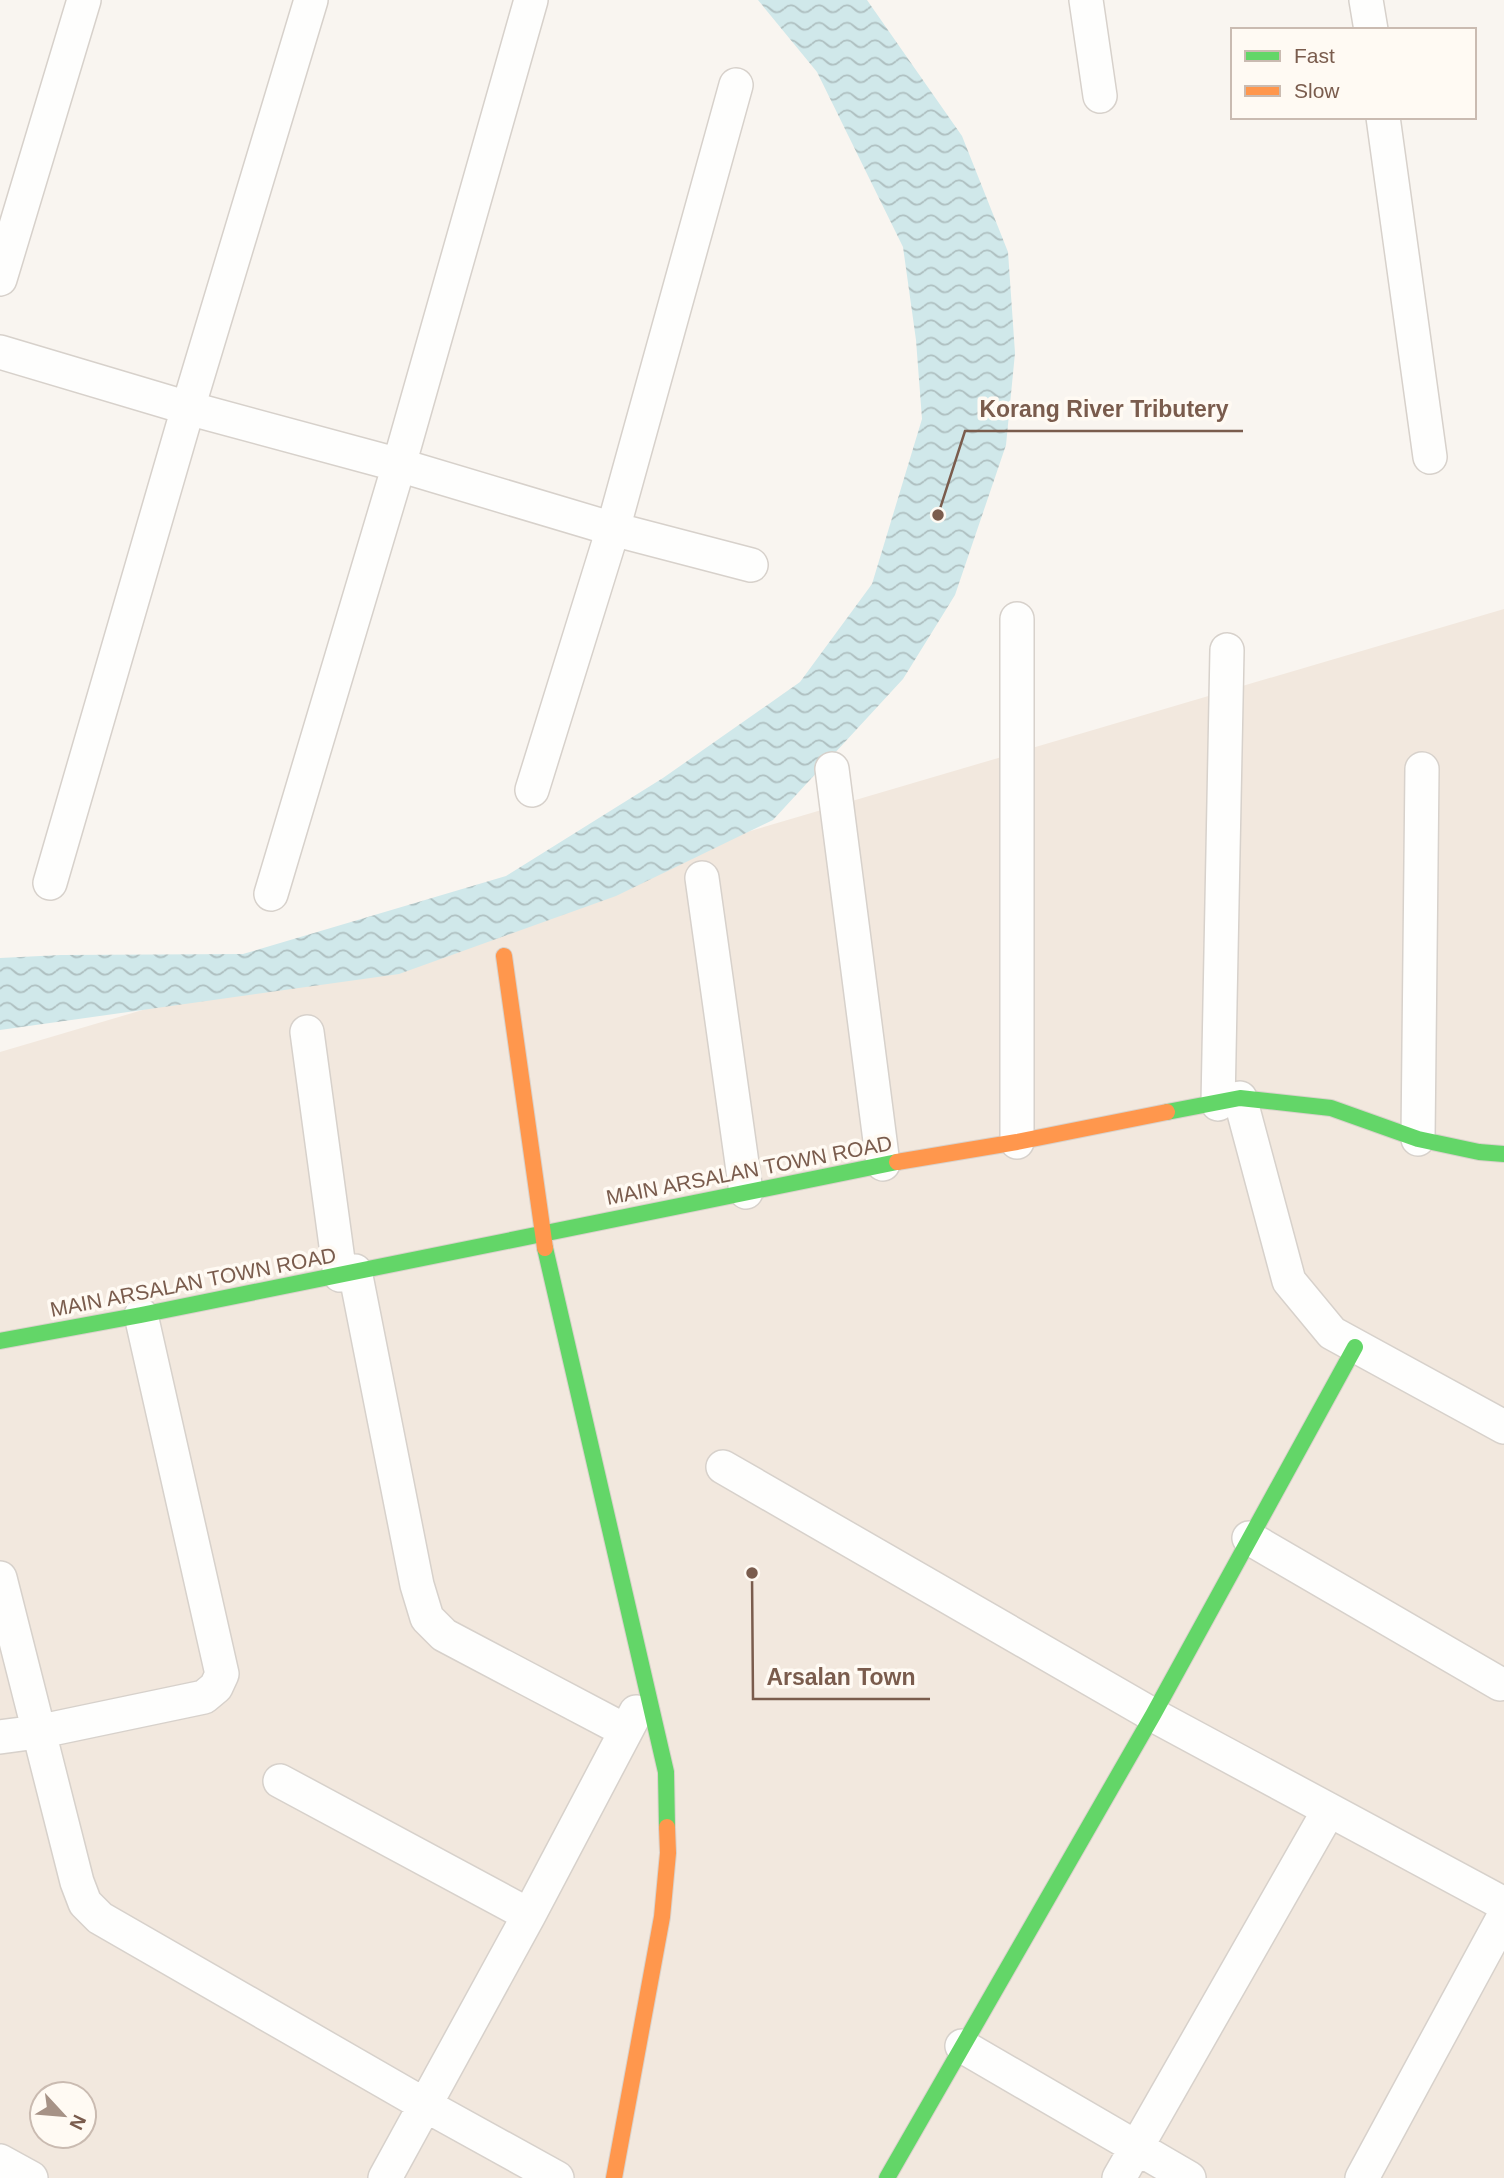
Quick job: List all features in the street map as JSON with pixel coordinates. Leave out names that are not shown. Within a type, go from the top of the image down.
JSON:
[{"type":"street","points":[[0,279],[84,0]]},
{"type":"street","points":[[50,883],[188,408],[311,0]]},
{"type":"street","points":[[271,894],[399,465],[531,0]]},
{"type":"street","points":[[1086,0],[1100,96]]},
{"type":"street","points":[[1367,0],[1371,28]]},
{"type":"street","points":[[532,790],[613,529],[736,85]]},
{"type":"street","points":[[1383,119],[1430,457]]},
{"type":"street","points":[[0,352],[188,408],[399,465],[613,529],[751,565]]},
{"type":"street","points":[[1017,618],[1017,1142]]},
{"type":"street","points":[[1227,650],[1229,1101],[1289,1281],[1332,1334],[1504,1427]]},
{"type":"street","points":[[832,769],[883,1164]]},
{"type":"street","points":[[1418,1139],[1422,769]]},
{"type":"street","points":[[702,878],[746,1192]]},
{"type":"street","points":[[503,956],[542,1233],[666,1772],[668,1853],[662,1917],[614,2178]]},
{"type":"street","points":[[307,1032],[348,1273],[417,1585],[427,1618],[443,1635],[626,1731]]},
{"type":"street","name":"MAIN ARSALAN TOWN ROAD","points":[[0,1341],[141,1315],[883,1164],[1017,1142],[1229,1101],[1331,1108],[1418,1139],[1479,1152],[1504,1154]]},
{"type":"street","points":[[0,1737],[37,1732],[204,1697],[216,1687],[222,1674],[141,1315]]},
{"type":"street","points":[[887,2178],[1153,1715],[1354,1347]]},
{"type":"street","points":[[723,1467],[1153,1715],[1504,1904]]},
{"type":"street","points":[[1249,1538],[1500,1684]]},
{"type":"street","points":[[0,1578],[76,1882],[85,1903],[100,1918],[425,2105],[558,2178]]},
{"type":"street","points":[[385,2178],[648,1692]]},
{"type":"street","points":[[280,1781],[529,1915]]},
{"type":"street","points":[[1119,2178],[1329,1810]]},
{"type":"street","points":[[1362,2178],[1504,1916]]},
{"type":"street","points":[[962,2046],[1189,2178]]},
{"type":"street","points":[[0,2161],[31,2178]]},
{"type":"shaded area","points":[[1504,609],[1504,2178],[0,2178],[0,1052]]},
{"type":"water","points":[[758,0],[867,0],[962,136],[1008,252],[1015,353],[1006,445],[955,595],[903,679],[773,820],[616,896],[399,974],[0,1030],[0,958],[243,954],[506,876],[663,778],[800,682],[872,584],[922,419],[916,340],[903,247],[817,72]]},
{"type":"traffic: fast","points":[[1167,1112],[1240,1098],[1331,1108],[1418,1139],[1479,1152],[1504,1154]]},
{"type":"traffic: fast","points":[[0,1341],[897,1162]]},
{"type":"traffic: fast","points":[[545,1248],[666,1772],[667,1827]]},
{"type":"traffic: fast","points":[[887,2178],[1153,1715],[1355,1347]]},
{"type":"traffic: slow","points":[[504,956],[545,1248]]},
{"type":"traffic: slow","points":[[897,1162],[1017,1142],[1167,1112]]},
{"type":"traffic: slow","points":[[614,2178],[662,1917],[668,1853],[667,1827]]},
{"type":"place","name":"Korang River Tributery","points":[[938,515]]},
{"type":"place","name":"Arsalan Town","points":[[752,1573]]}]
